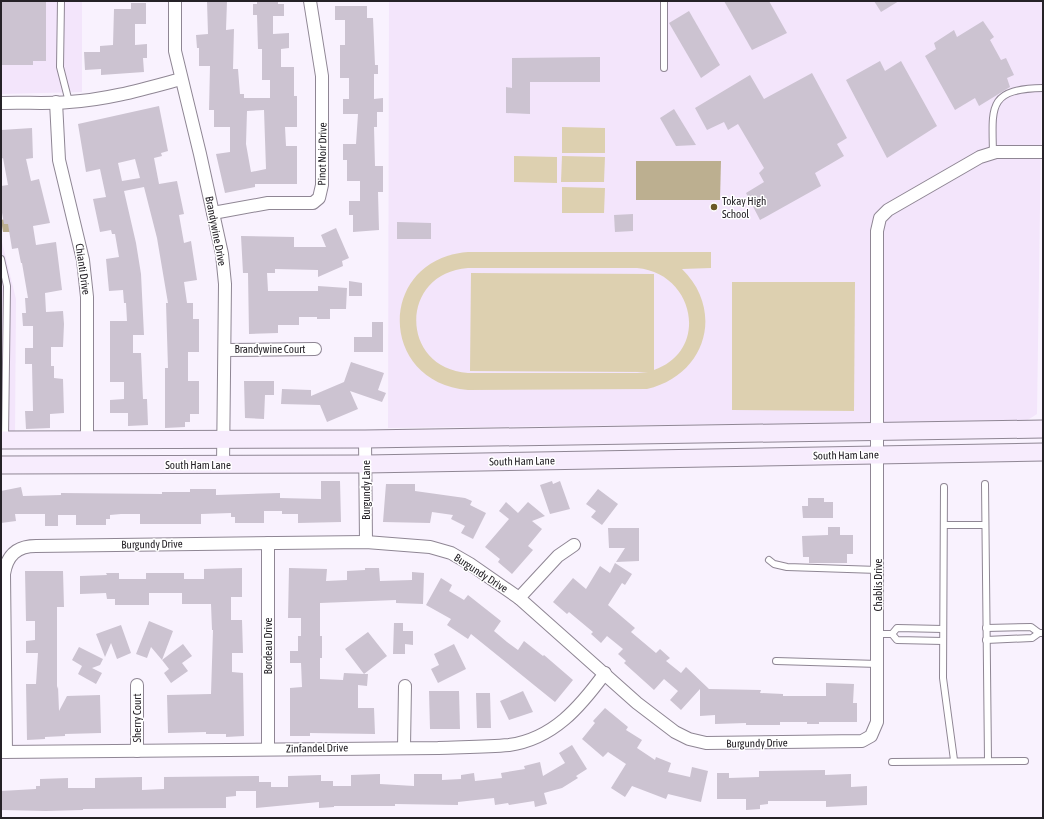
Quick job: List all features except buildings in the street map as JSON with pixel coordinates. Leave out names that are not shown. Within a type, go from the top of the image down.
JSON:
[{"type":"main road","name":"South Ham Lane","points":[[3,440],[365,439],[1043,429]]},
{"type":"main road","name":"South Ham Lane","points":[[1,465],[366,464],[1043,452]]},
{"type":"street","name":"Brandywine Drive","points":[[174,1],[175,51],[222,254],[225,284],[223,465]]},
{"type":"street","name":"Pinot Noir Drive","points":[[213,213],[263,204],[313,203],[319,198],[322,185],[322,76],[310,1]]},
{"type":"street","points":[[1,103],[69,102],[125,94],[181,79]]},
{"type":"street","name":"Chianti Drive","points":[[56,102],[59,160],[83,260],[87,297],[87,439]]},
{"type":"street","points":[[878,432],[877,231],[880,218],[888,210],[980,157],[993,153],[1043,152]]},
{"type":"street","name":"Brandywine Court","points":[[225,350],[315,349]]},
{"type":"street","name":"Chablis Drive","points":[[872,736],[878,722],[878,432]]},
{"type":"street","name":"Burgundy Lane","points":[[365,439],[366,542]]},
{"type":"street","name":"Burgundy Drive","points":[[4,752],[2,623],[4,574],[9,556],[18,548],[36,546],[366,542],[430,546],[451,553],[470,564],[519,598],[637,703],[675,732],[689,739],[706,744],[862,741],[872,736]]},
{"type":"street","name":"Bordeau Drive","points":[[268,544],[268,749]]},
{"type":"street","points":[[519,598],[558,556],[574,545]]},
{"type":"street","name":"Zinfandel Drive","points":[[4,752],[404,747],[438,748],[509,744],[531,739],[549,731],[568,718],[586,698],[605,673]]},
{"type":"street","name":"Sherry Court","points":[[137,685],[137,751]]},
{"type":"street","points":[[404,747],[405,686]]},
{"type":"lane","points":[[61,1],[60,67],[69,102]]},
{"type":"lane","points":[[664,1],[664,68]]},
{"type":"lane","points":[[993,153],[992,114],[997,101],[1013,90],[1043,88]]},
{"type":"lane","points":[[1,259],[7,286],[3,440]]},
{"type":"lane","points":[[985,484],[988,760]]},
{"type":"lane","points":[[944,487],[943,678],[954,760]]},
{"type":"lane","points":[[944,525],[985,525]]},
{"type":"lane","points":[[769,560],[774,564],[787,567],[878,570]]},
{"type":"lane","points":[[986,628],[1031,627],[1041,633],[1032,638],[986,640]]},
{"type":"lane","points":[[892,634],[897,628],[943,629]]},
{"type":"lane","points":[[878,634],[892,634]]},
{"type":"lane","points":[[892,634],[897,640],[943,641]]},
{"type":"lane","points":[[776,661],[878,664]]},
{"type":"lane","points":[[892,762],[1025,760]]},
{"type":"shaded area","points":[[1,1],[82,1],[82,92],[1,94]]},
{"type":"shaded area","name":"Tokay High School","points":[[389,1],[1043,1],[1037,414],[1026,421],[388,428]]},
{"type":"shaded area","points":[[562,127],[605,128],[605,153],[562,153]]},
{"type":"shaded area","points":[[514,156],[557,157],[557,183],[514,182]]},
{"type":"shaded area","points":[[562,156],[605,157],[604,182],[561,182]]},
{"type":"shaded area","points":[[636,161],[721,161],[720,200],[636,200]]},
{"type":"shaded area","points":[[562,187],[605,188],[604,213],[562,213]]},
{"type":"shaded area","points":[[15,219],[10,232],[3,232],[1,220]]},
{"type":"shaded area","points":[[1,238],[16,299],[15,436],[1,440]]},
{"type":"shaded area","points":[[468,252],[711,252],[711,268],[682,269],[695,286],[703,304],[705,322],[703,340],[695,356],[683,370],[667,382],[647,389],[468,390],[438,382],[417,366],[404,345],[400,321],[404,297],[417,275],[438,260]],"holes":[[[468,268],[637,268],[657,273],[672,283],[683,297],[688,314],[689,331],[683,347],[672,360],[654,370],[654,274],[471,273],[470,371],[648,372],[468,373],[445,367],[429,355],[419,339],[416,320],[419,302],[429,286],[445,274]]]},
{"type":"shaded area","points":[[732,282],[855,282],[854,411],[732,410]]},
{"type":"place","name":"Tokay High School","points":[[714,207]]}]
